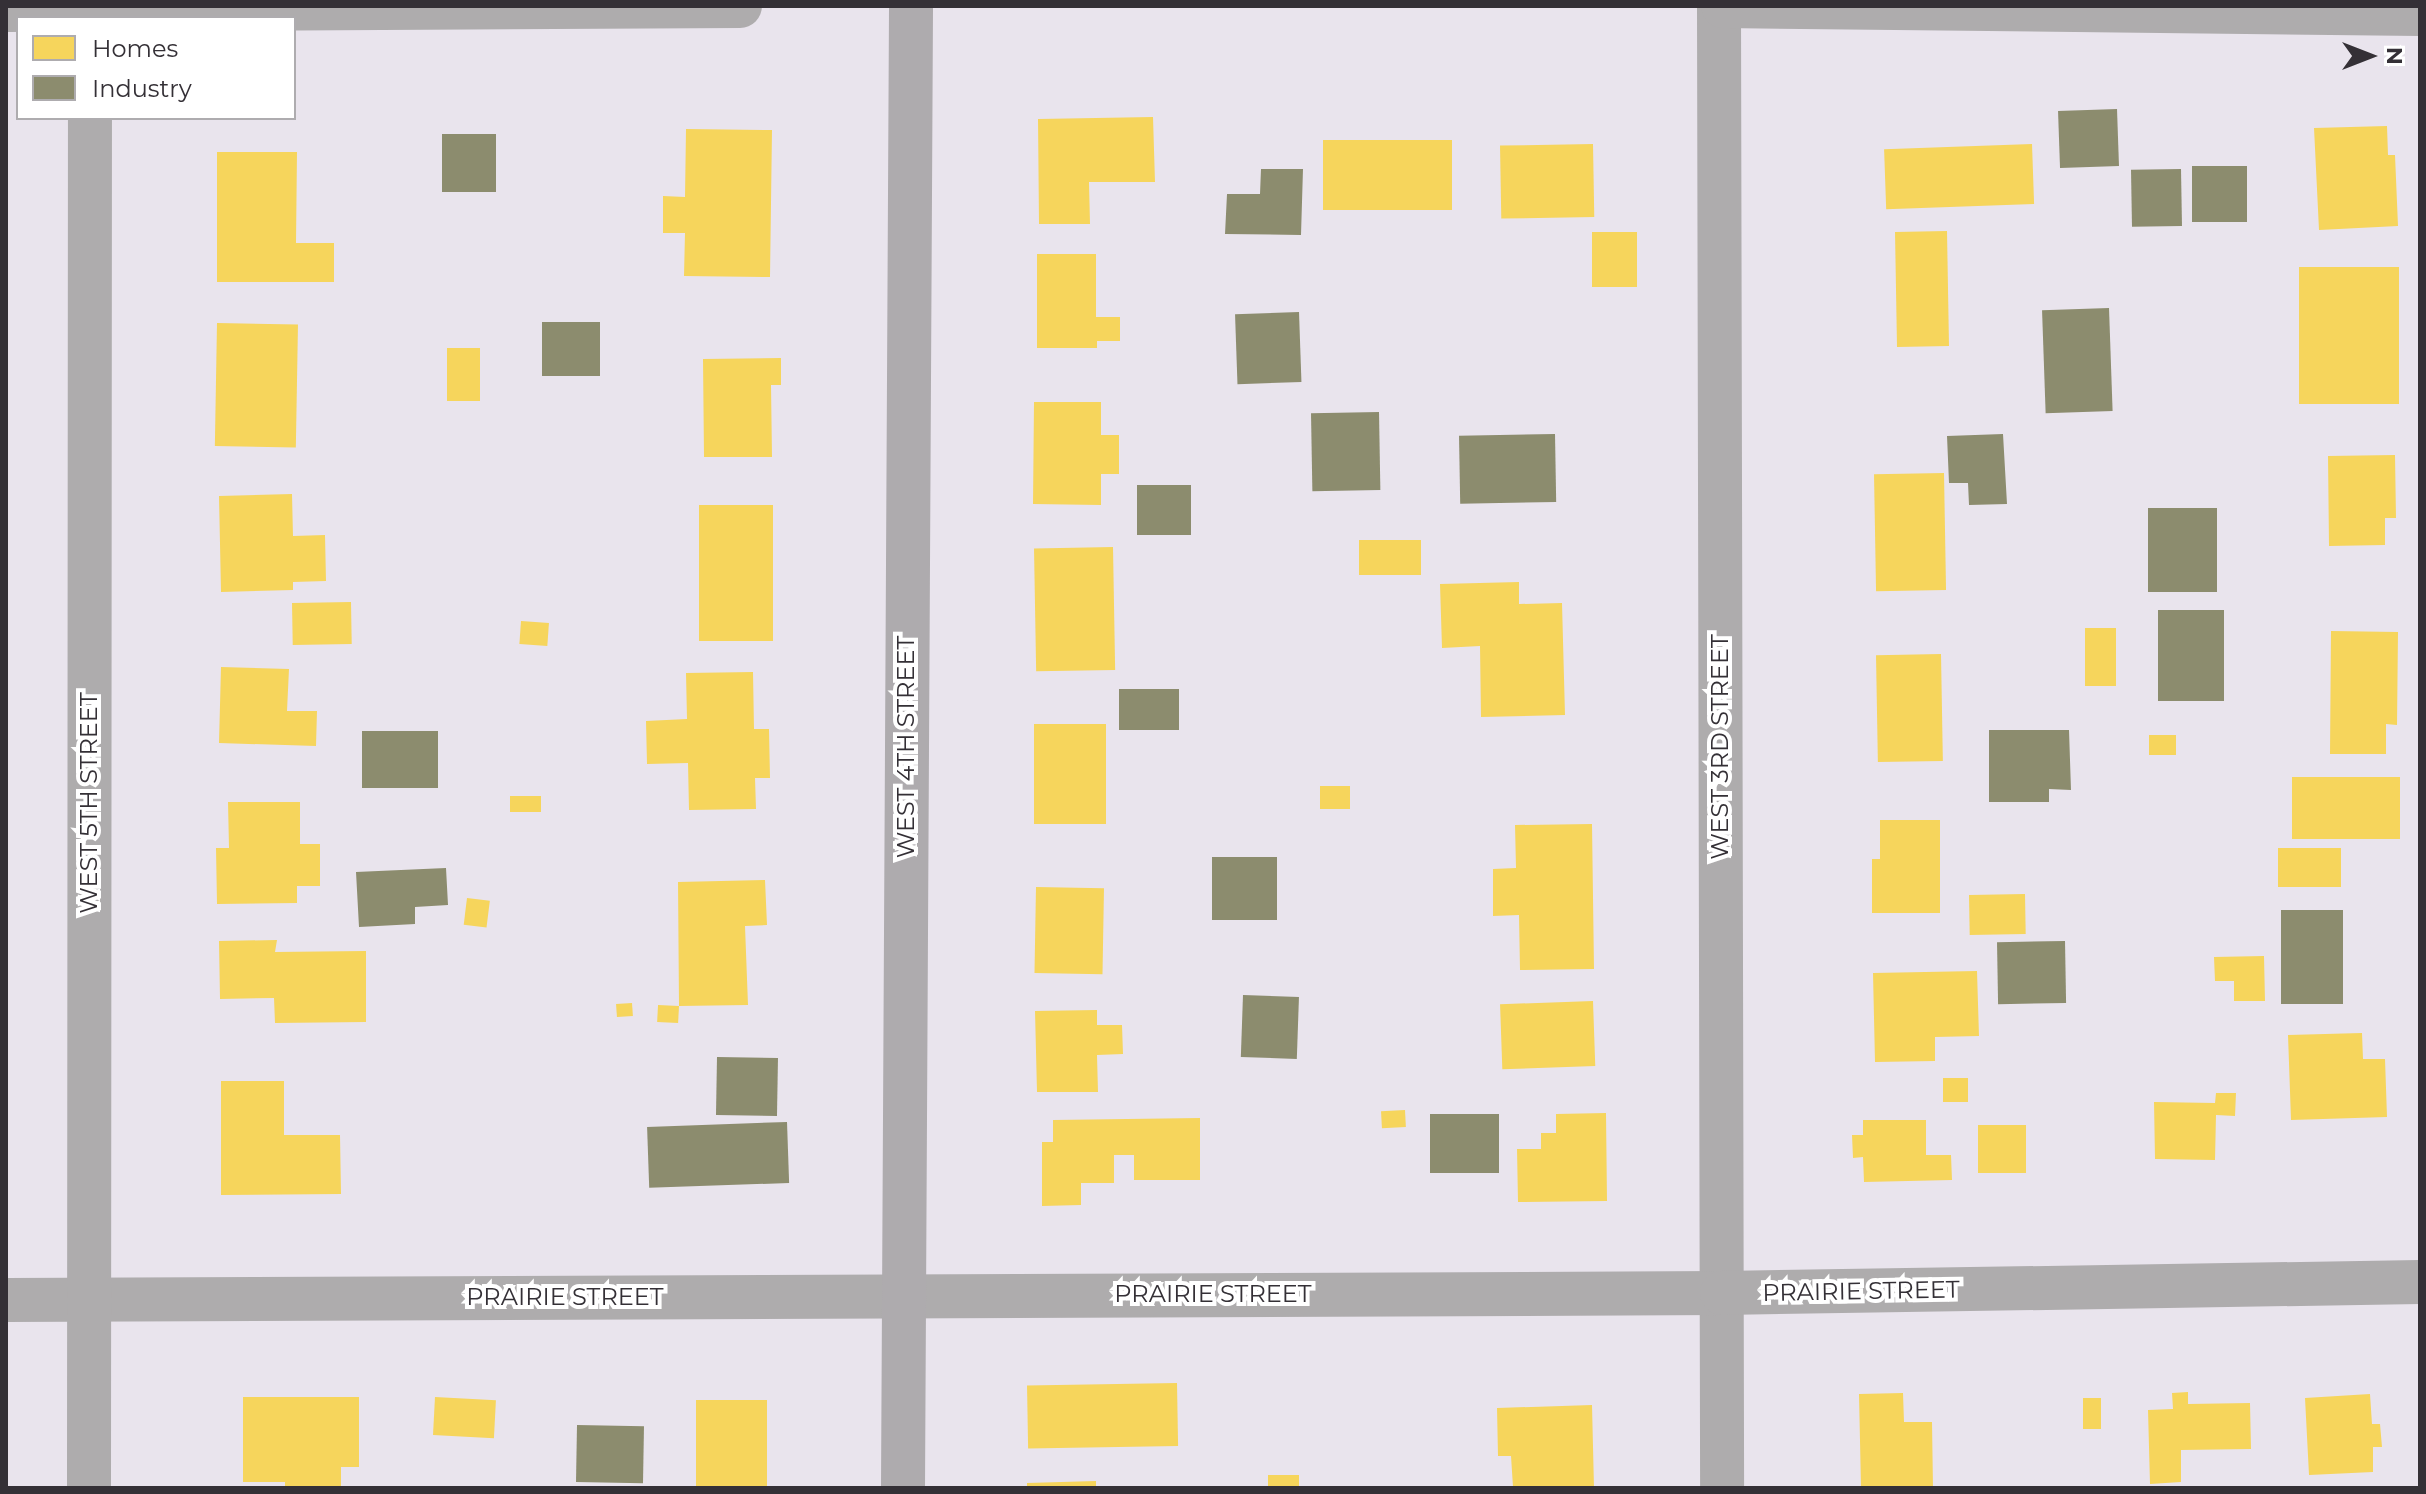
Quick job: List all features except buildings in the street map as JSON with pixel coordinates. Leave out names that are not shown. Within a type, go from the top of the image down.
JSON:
[{"type":"street","points":[[6,10],[90,12],[740,6]]},
{"type":"street","name":"WEST 4TH STREET","points":[[903,1488],[911,6]]},
{"type":"street","points":[[1721,6],[2420,14]]},
{"type":"street","name":"WEST 3RD STREET","points":[[1721,6],[1722,1488]]},
{"type":"street","name":"WEST 5TH STREET","points":[[89,1488],[90,120]]},
{"type":"street","name":"PRAIRIE STREET","points":[[6,1300],[1722,1293],[2420,1282]]}]
